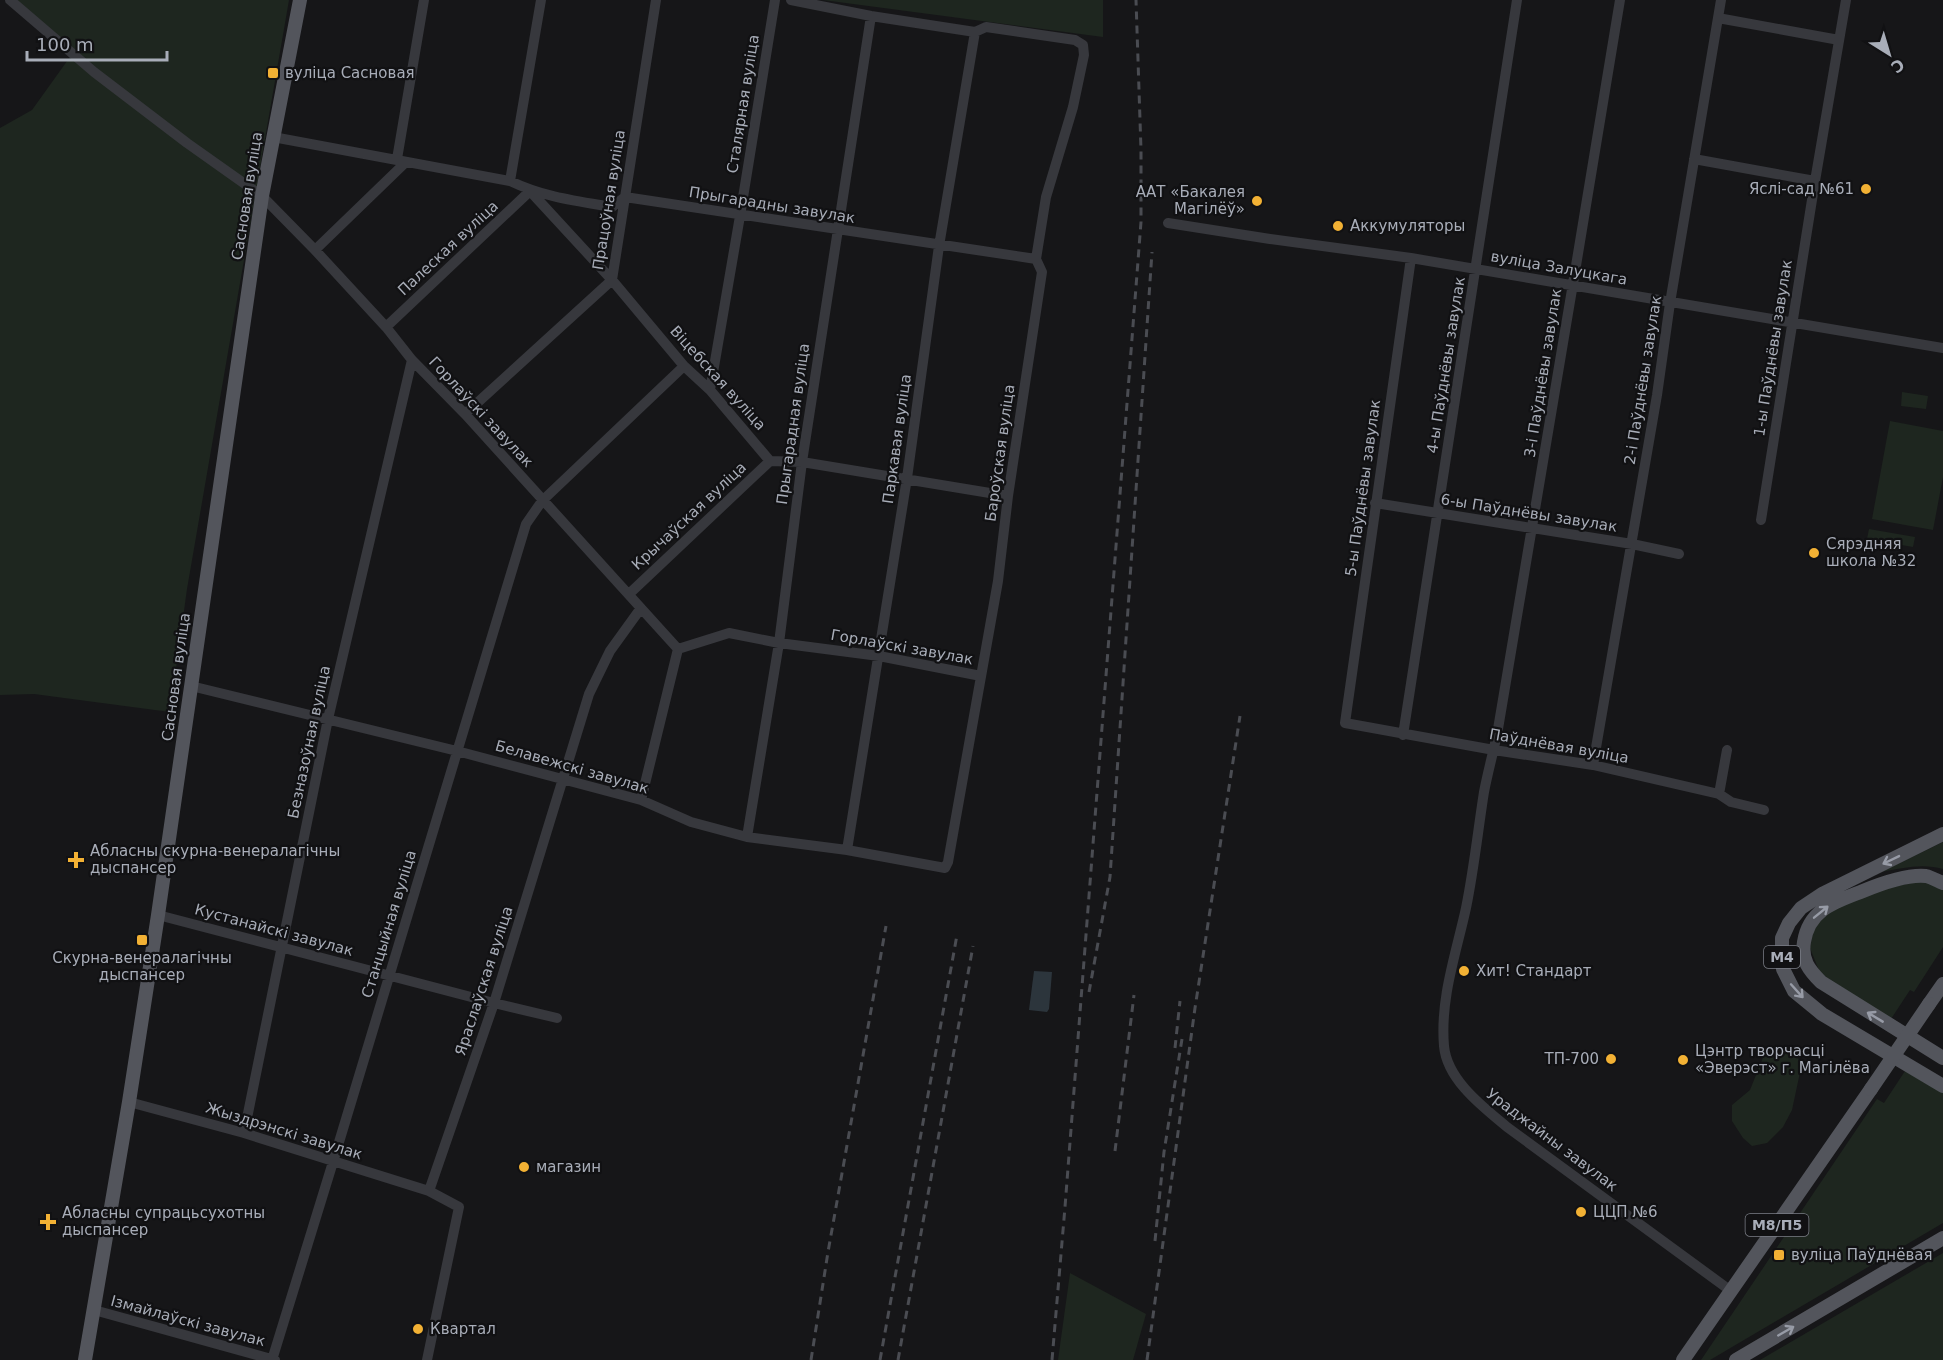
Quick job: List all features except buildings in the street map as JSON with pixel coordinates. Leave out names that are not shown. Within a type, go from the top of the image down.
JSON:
[{"type":"main road","name":"Сасновая вуліца","points":[[86,1360],[158,915],[262,196],[300,0]]},
{"type":"main road","name":"М4","points":[[1943,834],[1822,894],[1801,908],[1782,938],[1783,969],[1794,991],[1822,1014],[1943,1086]]},
{"type":"main road","name":"М4","points":[[1943,883],[1926,876],[1887,881],[1835,902],[1821,911],[1807,927],[1802,950],[1810,971],[1821,982],[1943,1058]]},
{"type":"main road","name":"М8/П5","points":[[1683,1360],[1943,984]]},
{"type":"main road","points":[[1736,1360],[1943,1238]]},
{"type":"street","name":"Горлаўскі завулак","points":[[10,0],[94,72],[187,143],[262,196],[386,327],[412,360],[465,414],[678,649],[729,633],[779,643],[879,656],[981,676]]},
{"type":"street","points":[[315,250],[401,161],[424,0]]},
{"type":"street","points":[[273,136],[510,181],[541,0]]},
{"type":"street","name":"Працоўная вуліца","points":[[465,414],[612,280],[656,0]]},
{"type":"street","name":"Сталярная вуліца","points":[[710,390],[741,216],[775,0]]},
{"type":"street","points":[[791,0],[871,16],[975,32]]},
{"type":"street","name":"4-ы Паўднёвы завулак","points":[[1403,735],[1517,0]]},
{"type":"street","name":"3-і Паўднёвы завулак","points":[[1494,750],[1534,529],[1620,0]]},
{"type":"street","name":"2-і Паўднёвы завулак","points":[[1593,765],[1632,544],[1721,0]]},
{"type":"street","name":"1-ы Паўднёвы завулак","points":[[1761,520],[1846,0]]},
{"type":"street","name":"Прыгарадная вуліца","points":[[747,837],[779,643],[802,462],[871,16]]},
{"type":"street","points":[[1718,18],[1839,40]]},
{"type":"street","name":"Бароўская вуліца","points":[[945,868],[948,862],[998,581],[1008,496],[1042,272],[1036,260],[1046,198],[1073,106],[1084,55],[1083,45],[1075,40],[986,27],[975,32]]},
{"type":"street","name":"Паркавая вуліца","points":[[847,850],[907,478],[939,246],[975,32]]},
{"type":"street","points":[[1694,159],[1815,180]]},
{"type":"street","name":"Прыгарадны завулак","points":[[510,181],[530,191],[548,196],[612,207],[626,197],[1036,260]]},
{"type":"street","name":"Віцебская вуліца","points":[[530,191],[612,280],[684,366],[710,390],[770,461]]},
{"type":"street","name":"Палеская вуліца","points":[[386,327],[530,191]]},
{"type":"street","name":"вуліца Залуцкага","points":[[1168,223],[1411,258],[1943,348]]},
{"type":"street","name":"5-ы Паўднёвы завулак","points":[[1345,723],[1411,258]]},
{"type":"street","name":"Безназоўная вуліца","points":[[244,1133],[328,719],[412,360]]},
{"type":"street","points":[[542,501],[684,366]]},
{"type":"street","points":[[770,461],[802,462],[1008,496]]},
{"type":"street","name":"Крычаўская вуліца","points":[[629,594],[770,461]]},
{"type":"street","name":"Станцыйная вуліца","points":[[273,1360],[526,524],[542,501]]},
{"type":"street","name":"6-ы Паўднёвы завулак","points":[[1375,503],[1632,544],[1679,554]]},
{"type":"street","name":"Яраслаўская вуліца","points":[[429,1191],[494,1003],[589,694],[610,651],[641,608]]},
{"type":"street","points":[[640,800],[678,649]]},
{"type":"street","name":"Белавежскі завулак","points":[[191,686],[458,751],[640,800],[691,822],[747,837],[847,850],[945,868]]},
{"type":"street","name":"Паўднёвая вуліца","points":[[1345,723],[1403,735],[1593,765],[1719,794],[1731,802],[1764,810]]},
{"type":"street","name":"Ураджайны завулак","points":[[1494,750],[1485,789],[1466,908],[1446,997],[1444,1049],[1454,1072],[1461,1086],[1507,1127],[1731,1291]]},
{"type":"street","points":[[1719,794],[1727,750]]},
{"type":"street","name":"Кустанайскі завулак","points":[[158,915],[557,1018]]},
{"type":"street","name":"Жыздрэнскі завулак","points":[[129,1102],[244,1133],[429,1191]]},
{"type":"street","points":[[427,1360],[459,1207],[429,1191]]},
{"type":"street","name":"Ізмайлаўскі завулак","points":[[94,1310],[273,1360]]},
{"type":"shaded area","points":[[11,0],[289,0],[187,589],[170,712],[34,694],[0,695],[0,128],[32,110],[75,50]]},
{"type":"shaded area","points":[[823,0],[1103,0],[1103,37]]},
{"type":"shaded area","points":[[1902,392],[1928,396],[1926,409],[1901,406]]},
{"type":"shaded area","points":[[1890,421],[1943,431],[1943,477],[1933,530],[1872,519]]},
{"type":"shaded area","points":[[1869,529],[1915,537],[1913,547],[1867,539]]},
{"type":"shaded area","points":[[1943,842],[1943,869],[1920,866],[1881,872]]},
{"type":"shaded area","points":[[1926,880],[1943,888],[1943,947],[1914,992],[1910,990],[1891,1019],[1820,973],[1810,948],[1813,932],[1819,919],[1840,904],[1868,892]]},
{"type":"shaded area","points":[[1034,971],[1052,972],[1047,1012],[1029,1010]]},
{"type":"shaded area","points":[[1778,1046],[1790,1049],[1802,1063],[1792,1110],[1783,1127],[1767,1143],[1752,1146],[1743,1138],[1732,1121],[1732,1105],[1750,1090],[1764,1055]]},
{"type":"shaded area","points":[[1905,1071],[1943,1093],[1943,1223],[1710,1360],[1701,1360],[1877,1099],[1884,1103]]},
{"type":"shaded area","points":[[1943,1253],[1943,1360],[1760,1360]]},
{"type":"shaded area","points":[[1070,1273],[1146,1314],[1133,1360],[1058,1360]]},
{"type":"railway","points":[[1052,1360],[1141,222],[1136,0]]},
{"type":"railway","points":[[1089,992],[1110,877],[1152,252]]},
{"type":"railway","points":[[1147,1360],[1195,1008],[1240,716]]},
{"type":"railway","points":[[811,1360],[886,926]]},
{"type":"railway","points":[[880,1360],[957,935]]},
{"type":"railway","points":[[898,1360],[973,946]]},
{"type":"railway","points":[[1115,1151],[1134,995]]},
{"type":"railway","points":[[1175,1048],[1180,1001]]},
{"type":"railway","points":[[1155,1241],[1164,1152],[1182,1039]]},
{"type":"place","name":"вуліца Сасновая","points":[[273,73]]},
{"type":"place","name":"Яслі-сад №61","points":[[1866,189]]},
{"type":"place","name":"ААТ «Бакалея Магілёў»","points":[[1257,201]]},
{"type":"place","name":"Аккумуляторы","points":[[1338,226]]},
{"type":"place","name":"Сярэдняя школа №32","points":[[1814,553]]},
{"type":"place","name":"Абласны скурна-венералагічны дыспансер","points":[[76,860]]},
{"type":"place","name":"Скурна-венералагічны дыспансер","points":[[142,940]]},
{"type":"place","name":"Хит! Стандарт","points":[[1464,971]]},
{"type":"place","name":"ТП-700","points":[[1611,1059]]},
{"type":"place","name":"Цэнтр творчасці «Эверэст» г. Магілёва","points":[[1683,1060]]},
{"type":"place","name":"магазин","points":[[524,1167]]},
{"type":"place","name":"ЦЦП №6","points":[[1581,1212]]},
{"type":"place","name":"Абласны супрацьсухотны дыспансер","points":[[48,1222]]},
{"type":"place","name":"вуліца Паўднёвая","points":[[1779,1255]]},
{"type":"place","name":"Квартал","points":[[418,1329]]}]
